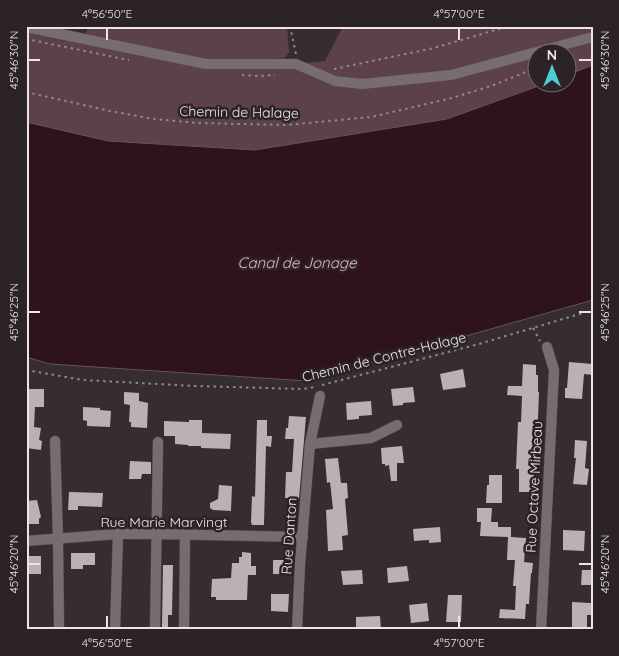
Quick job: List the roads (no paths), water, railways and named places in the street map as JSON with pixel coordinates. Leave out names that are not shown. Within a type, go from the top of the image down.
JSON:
[{"type":"street","points":[[26,26],[206,64],[296,64],[335,82],[362,84],[451,75],[593,37]]},
{"type":"street","name":"Rue Octave Mirbeau","points":[[540,630],[554,370],[544,345]]},
{"type":"street","name":"Rue Danton","points":[[297,630],[310,444],[320,396]]},
{"type":"street","points":[[310,444],[371,438],[397,425]]},
{"type":"street","points":[[55,441],[59,626]]},
{"type":"street","points":[[155,630],[158,442]]},
{"type":"street","points":[[115,630],[118,534]]},
{"type":"street","name":"Rue Marie Marvingt","points":[[26,541],[118,534],[303,537]]},
{"type":"street","points":[[184,630],[185,534]]},
{"type":"water","name":"Canal de Jonage","points":[[593,65],[593,300],[307,381],[50,364],[26,357],[26,122],[108,141],[255,150],[447,119],[526,91],[576,92],[576,72]]}]
